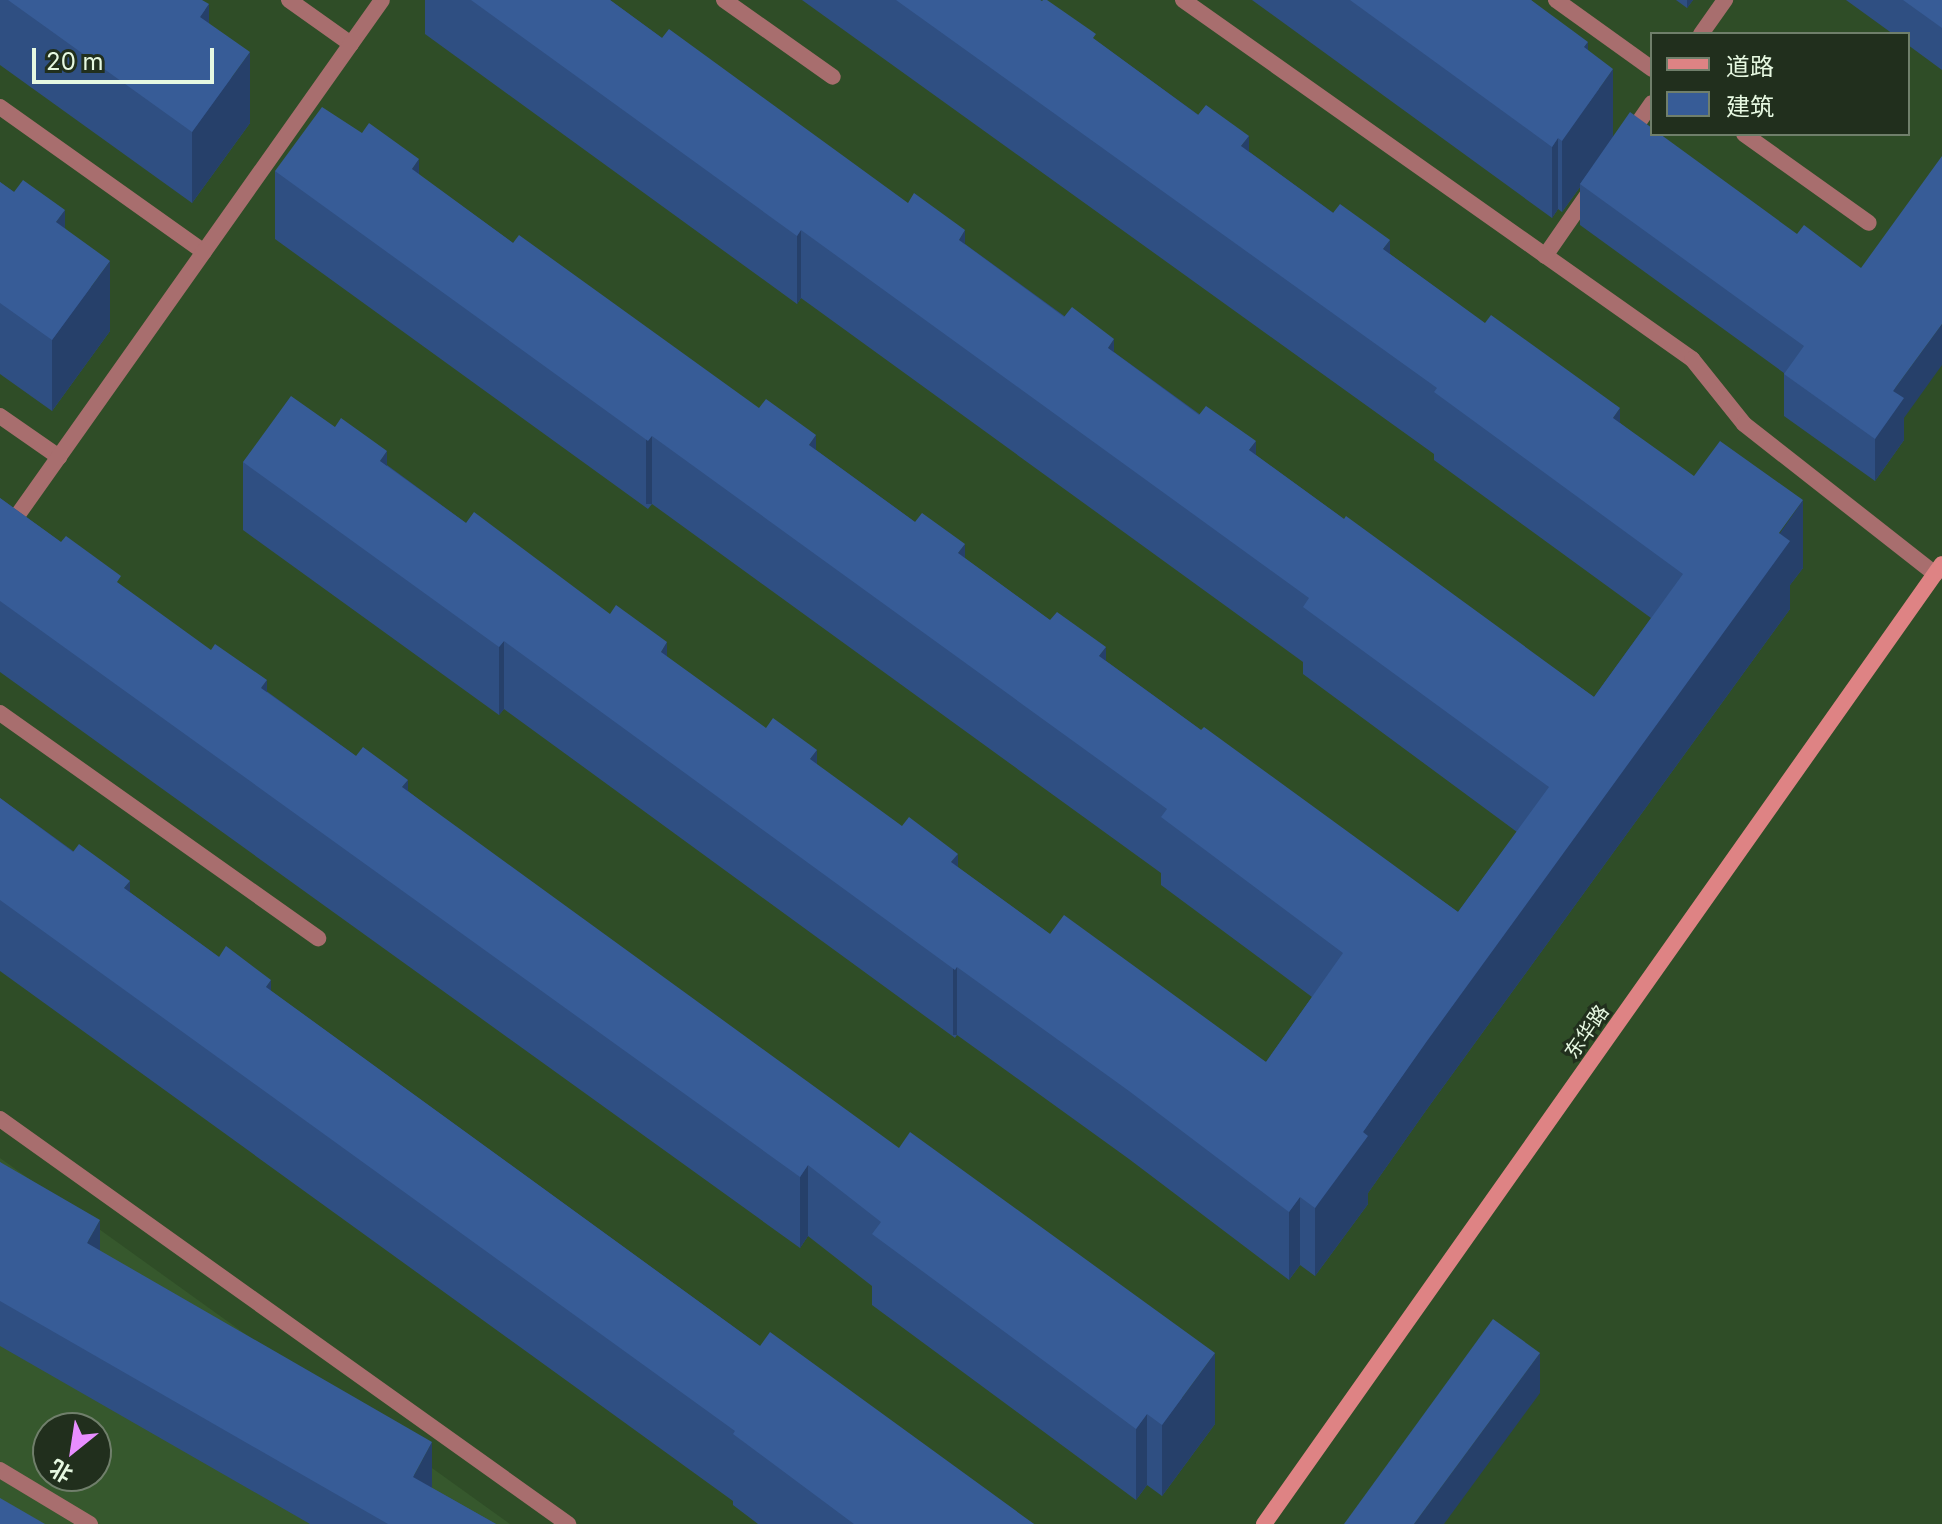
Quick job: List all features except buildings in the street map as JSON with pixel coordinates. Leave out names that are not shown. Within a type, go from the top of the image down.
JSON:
[{"type":"street","points":[[289,0],[351,44]]},
{"type":"street","points":[[0,540],[382,0]]},
{"type":"street","points":[[724,0],[833,77]]},
{"type":"street","points":[[1183,0],[1692,359],[1744,424],[1938,569]]},
{"type":"street","points":[[1556,0],[1650,68]]},
{"type":"street","points":[[1702,32],[1725,0]]},
{"type":"street","points":[[1616,154],[1650,106]]},
{"type":"street","points":[[0,107],[204,252]]},
{"type":"street","points":[[1747,136],[1869,223]]},
{"type":"street","points":[[1545,256],[1598,179]]},
{"type":"street","points":[[0,416],[59,457]]},
{"type":"street","name":"东华路","points":[[1264,1524],[1938,569]]},
{"type":"street","points":[[0,713],[318,938]]},
{"type":"street","points":[[0,1119],[568,1524]]},
{"type":"street","points":[[0,1470],[90,1524]]},
{"type":"shaded area","points":[[0,1158],[510,1524],[0,1524]]}]
